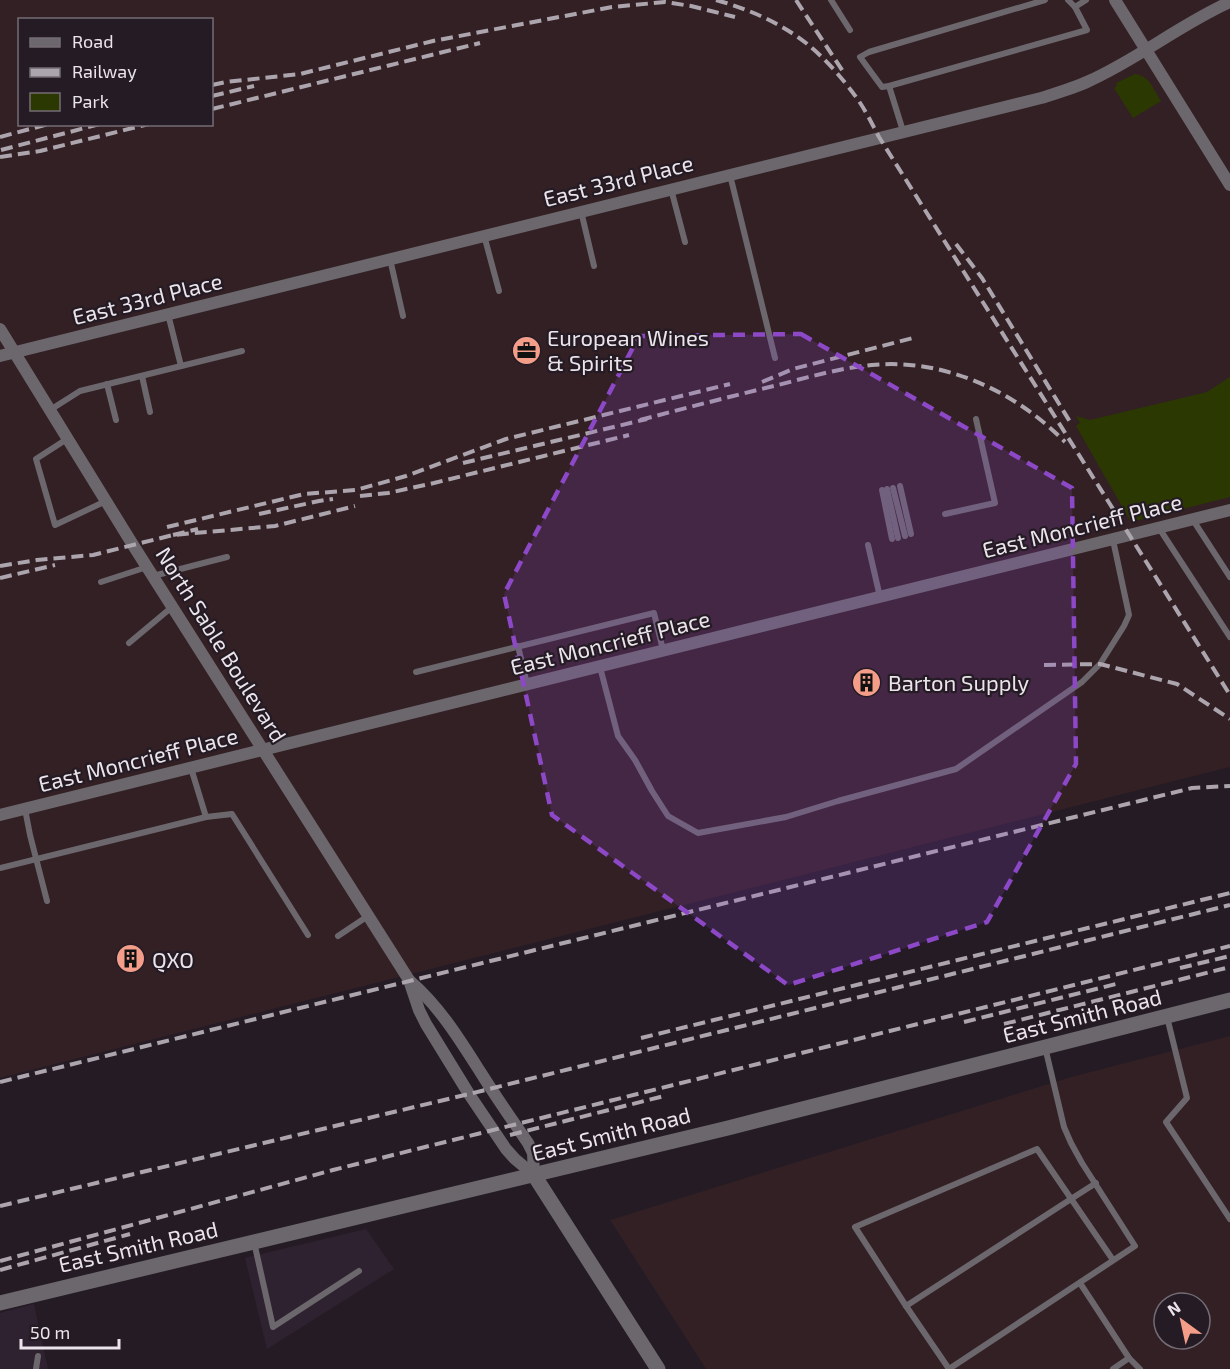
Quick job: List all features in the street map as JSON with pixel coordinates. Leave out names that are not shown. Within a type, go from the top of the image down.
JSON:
[{"type":"street","points":[[1115,0],[1230,185]]},
{"type":"street","name":"East 33rd Place","points":[[0,356],[1041,98],[1094,79],[1230,2]]},
{"type":"street","name":"North Sable Boulevard","points":[[0,329],[409,980],[419,1010],[469,1094],[506,1149],[515,1160],[534,1175],[658,1369]]},
{"type":"street","name":"East Moncrieff Place","points":[[0,815],[1192,519],[1229,512]]},
{"type":"street","name":"North Sable Boulevard","points":[[409,980],[425,994],[448,1021],[528,1143],[533,1153],[534,1175]]},
{"type":"street","name":"East Smith Road","points":[[0,1303],[728,1128],[1230,1000]]},
{"type":"lane","points":[[831,0],[850,30]]},
{"type":"lane","points":[[1046,0],[869,51],[860,57],[882,87],[889,86],[1087,30],[1075,7],[1068,0]]},
{"type":"lane","points":[[1075,7],[1086,0]]},
{"type":"lane","points":[[889,86],[903,131]]},
{"type":"lane","points":[[730,174],[776,358]]},
{"type":"lane","points":[[671,189],[686,242]]},
{"type":"lane","points":[[581,211],[594,266]]},
{"type":"lane","points":[[484,235],[499,291]]},
{"type":"lane","points":[[390,259],[403,316]]},
{"type":"lane","points":[[168,314],[181,366]]},
{"type":"lane","points":[[50,410],[80,391],[242,351]]},
{"type":"lane","points":[[142,376],[150,412]]},
{"type":"lane","points":[[107,384],[116,420]]},
{"type":"lane","points":[[945,514],[995,503],[976,419]]},
{"type":"lane","points":[[68,438],[36,459],[55,525],[106,501]]},
{"type":"lane","points":[[902,537],[891,488],[902,537]]},
{"type":"lane","points":[[1192,519],[1230,577]]},
{"type":"lane","points":[[1159,528],[1230,638]]},
{"type":"lane","points":[[599,666],[618,736],[668,816],[698,833],[786,817],[956,769],[1082,682],[1100,664],[1129,615],[1113,539]]},
{"type":"lane","points":[[868,545],[880,597]]},
{"type":"lane","points":[[101,582],[227,557]]},
{"type":"lane","points":[[129,643],[173,607]]},
{"type":"lane","points":[[416,672],[654,613],[663,650]]},
{"type":"lane","points":[[518,646],[527,684]]},
{"type":"lane","points":[[191,767],[206,816]]},
{"type":"lane","points":[[25,808],[47,901]]},
{"type":"lane","points":[[0,868],[206,816],[232,814],[308,935]]},
{"type":"lane","points":[[338,936],[368,916]]},
{"type":"lane","points":[[1167,1016],[1187,1098],[1166,1122],[1230,1219]]},
{"type":"lane","points":[[1045,1047],[1064,1127],[1082,1163],[1135,1246],[949,1369],[855,1227],[1037,1149],[1113,1260]]},
{"type":"lane","points":[[906,1306],[1096,1183]]},
{"type":"lane","points":[[254,1242],[273,1327],[359,1271]]},
{"type":"lane","points":[[1080,1283],[1129,1358],[1140,1369]]},
{"type":"lane","points":[[36,1369],[38,1356]]},
{"type":"lane","points":[[1113,1369],[1129,1358]]},
{"type":"highlighted area","points":[[801,334],[1072,488],[1076,764],[987,922],[788,985],[552,815],[504,594],[639,336]]},
{"type":"shaded area","points":[[0,0],[1230,0],[1230,767],[0,1078]]},
{"type":"shaded area","points":[[1230,1036],[1230,1369],[706,1369],[610,1220],[1071,1077]]},
{"type":"shaded area","points":[[366,1229],[394,1269],[267,1349],[245,1258]]},
{"type":"shaded area","points":[[34,1304],[48,1369],[0,1369],[0,1313]]},
{"type":"green space","points":[[1135,74],[1148,80],[1161,101],[1133,118],[1114,88],[1117,86],[1116,83]]},
{"type":"green space","points":[[1230,377],[1230,497],[1131,522],[1076,426],[1080,423],[1076,416],[1090,420],[1207,392]]},
{"type":"railway","points":[[716,0],[763,17],[796,35],[826,61],[856,97],[1230,695]]},
{"type":"railway","points":[[796,0],[844,73]]},
{"type":"railway","points":[[213,85],[300,74],[433,41],[612,7],[665,2],[735,17]]},
{"type":"railway","points":[[213,109],[480,43]]},
{"type":"railway","points":[[213,96],[254,86]]},
{"type":"railway","points":[[0,137],[41,126]]},
{"type":"railway","points":[[1,150],[92,126]]},
{"type":"railway","points":[[0,157],[40,151],[141,126]]},
{"type":"railway","points":[[956,244],[982,278],[1072,425]]},
{"type":"railway","points":[[762,382],[793,369],[913,338]]},
{"type":"railway","points":[[640,420],[836,371],[860,366],[899,364],[952,373],[1001,393],[1024,407],[1065,442]]},
{"type":"railway","points":[[167,527],[304,494],[356,490],[406,476],[506,439],[730,384]]},
{"type":"railway","points":[[463,463],[647,419]]},
{"type":"railway","points":[[360,496],[388,493],[434,483],[629,435]]},
{"type":"railway","points":[[259,514],[333,499]]},
{"type":"railway","points":[[0,566],[93,555],[173,535],[275,526],[355,506]]},
{"type":"railway","points":[[173,535],[198,529]]},
{"type":"railway","points":[[0,578],[55,565]]},
{"type":"railway","points":[[1044,665],[1100,664],[1177,684],[1230,719]]},
{"type":"railway","points":[[0,1082],[1192,788],[1230,786]]},
{"type":"railway","points":[[641,1038],[1230,893]]},
{"type":"railway","points":[[0,1206],[469,1094],[1230,905]]},
{"type":"railway","points":[[0,1261],[333,1170],[1230,946]]},
{"type":"railway","points":[[1180,968],[1230,956]]},
{"type":"railway","points":[[1004,1024],[1230,967]]},
{"type":"railway","points":[[964,1022],[1116,984]]},
{"type":"railway","points":[[510,1135],[664,1096]]},
{"type":"railway","points":[[0,1270],[130,1234]]},
{"type":"place","name":"European Wines & Spirits","points":[[526,350]]},
{"type":"place","name":"Barton Supply","points":[[867,682]]},
{"type":"place","name":"QXO","points":[[131,959]]}]
